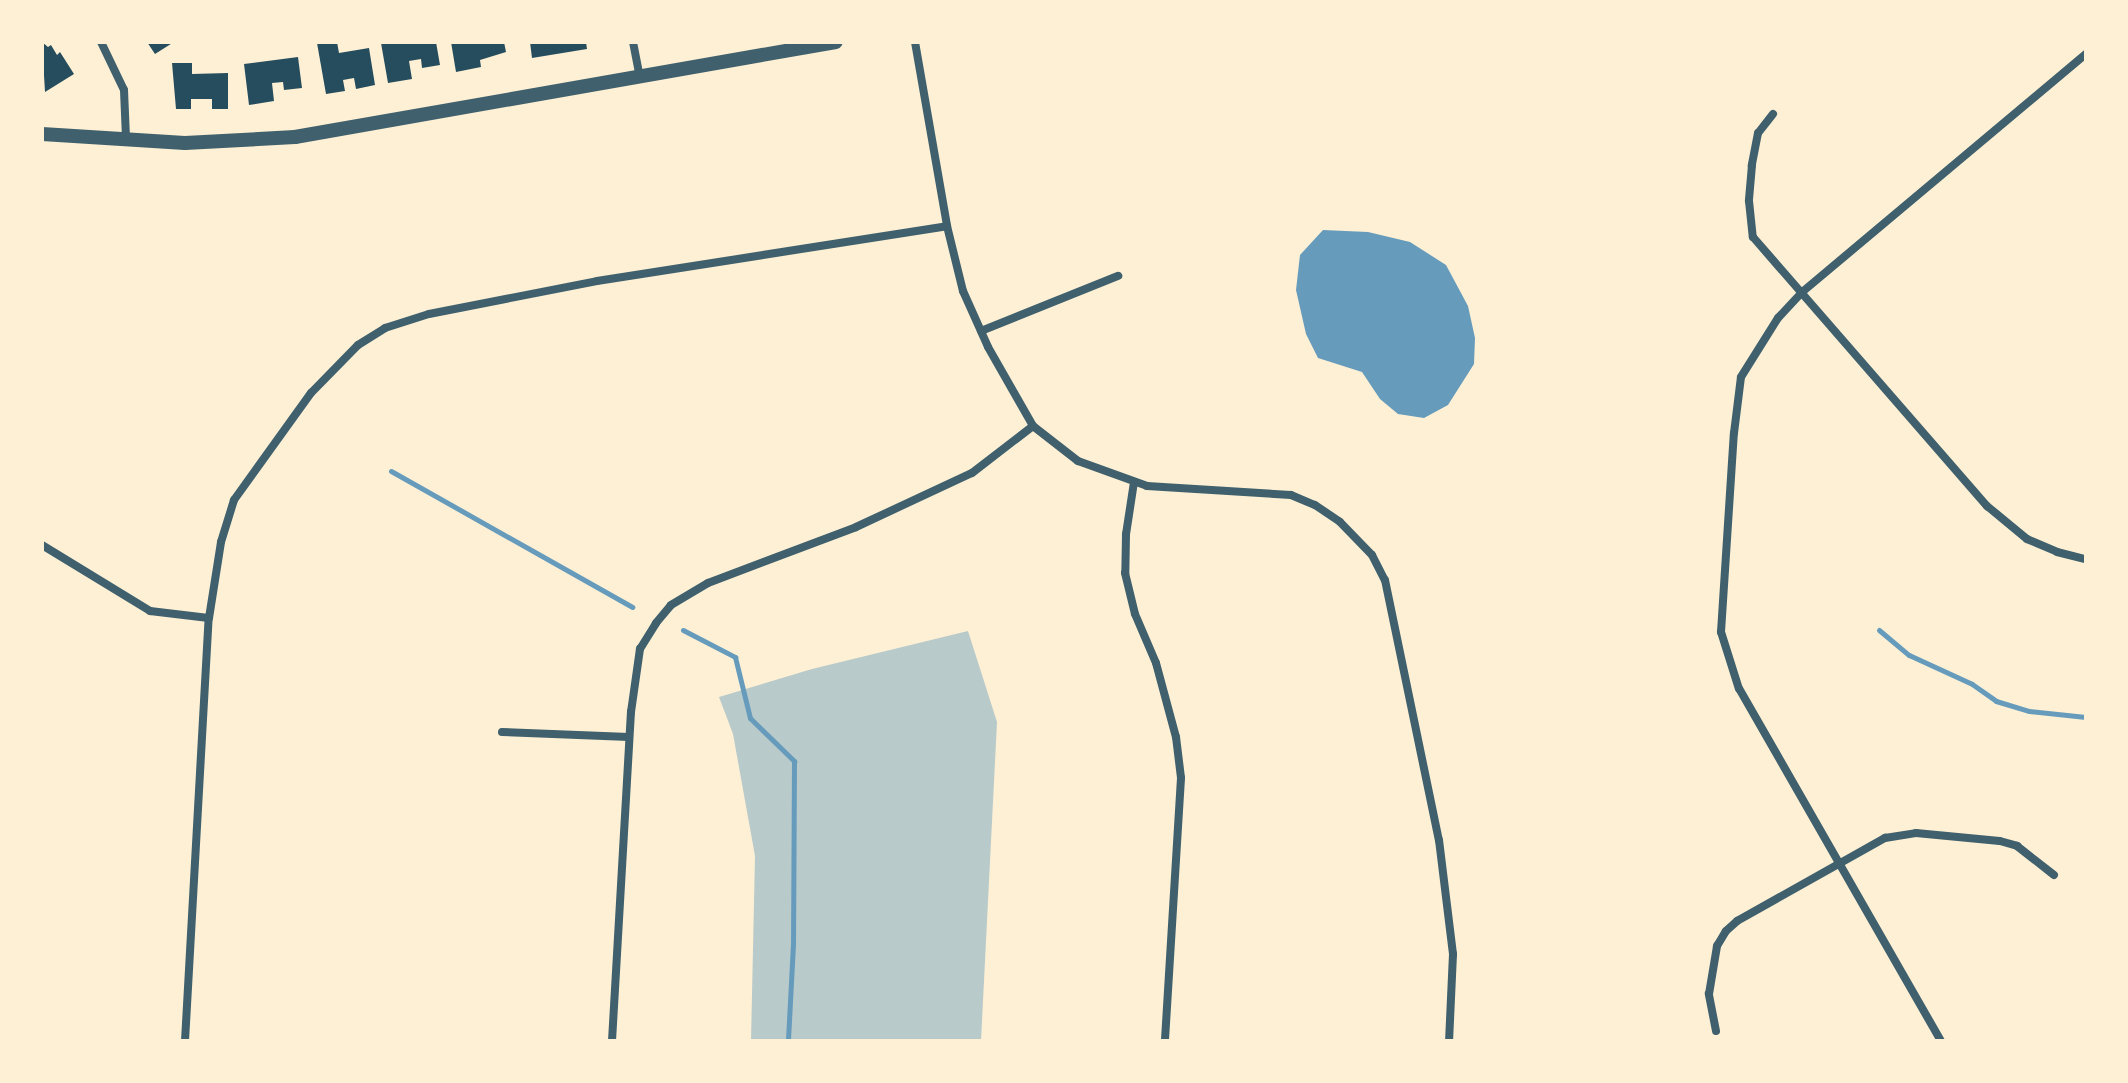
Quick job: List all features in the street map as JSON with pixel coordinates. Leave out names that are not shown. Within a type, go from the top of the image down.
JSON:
[{"type":"street","points":[[101,42],[124,90],[126,138]]},
{"type":"street","points":[[633,42],[640,77]]},
{"type":"street","points":[[42,134],[185,143],[295,137],[836,42]]},
{"type":"street","points":[[915,42],[947,226],[963,291],[981,331],[1033,426],[1078,461],[1134,482],[1291,495],[1315,505],[1340,522],[1372,555],[1385,580],[1439,840],[1453,954],[1449,1041]]},
{"type":"street","points":[[1941,1041],[1739,689],[1721,632],[1734,433],[1741,377],[1778,318],[1801,293],[2086,54]]},
{"type":"street","points":[[1773,114],[1758,133],[1752,165],[1749,201],[1753,237],[1987,506],[2027,539],[2057,552],[2086,559]]},
{"type":"street","points":[[185,1041],[209,618],[221,542],[234,500],[311,393],[358,345],[385,328],[429,314],[597,281],[947,226]]},
{"type":"street","points":[[981,331],[1118,276]]},
{"type":"street","points":[[612,1041],[629,737],[640,649],[671,605],[708,583],[856,527],[959,480],[1033,426]]},
{"type":"street","points":[[1134,482],[1126,534],[1125,573],[1135,614],[1156,663],[1176,737],[1181,778],[1165,1041]]},
{"type":"street","points":[[42,545],[150,611],[209,618]]},
{"type":"street","points":[[502,732],[629,737]]},
{"type":"street","points":[[1716,1031],[1709,994],[1717,946],[1726,931],[1885,838],[1916,833],[2008,843],[2054,875]]},
{"type":"shaded area","points":[[968,631],[997,722],[981,1041],[751,1041],[755,856],[733,734],[719,697],[812,669]]},
{"type":"water","points":[[1323,230],[1368,232],[1410,242],[1446,265],[1468,306],[1475,338],[1474,364],[1448,405],[1424,418],[1398,414],[1380,399],[1362,372],[1318,358],[1306,334],[1296,290],[1300,255]]},
{"type":"building","points":[[42,42],[48,47],[51,45],[57,55],[60,52],[74,74],[45,92]]},
{"type":"building","points":[[147,42],[174,42],[155,54]]},
{"type":"building","points":[[337,42],[339,53],[369,48],[375,85],[356,89],[354,78],[343,80],[345,91],[326,94],[317,43]]},
{"type":"building","points":[[436,42],[440,65],[422,68],[421,59],[409,61],[412,79],[388,83],[381,43]]},
{"type":"building","points":[[451,42],[504,42],[506,52],[480,60],[481,67],[456,72]]},
{"type":"building","points":[[530,42],[586,42],[587,49],[532,58]]},
{"type":"building","points":[[298,57],[302,88],[284,90],[283,82],[272,83],[274,101],[249,105],[244,64]]},
{"type":"building","points":[[172,63],[192,63],[192,74],[228,73],[228,109],[212,109],[212,99],[191,99],[191,109],[176,109]]},
{"type":"waterway","points":[[391,471],[632,607]]},
{"type":"waterway","points":[[683,630],[735,657],[750,718],[794,761],[793,944],[788,1041]]},
{"type":"waterway","points":[[1879,630],[1909,655],[1972,684],[1996,701],[2029,711],[2086,717]]}]
